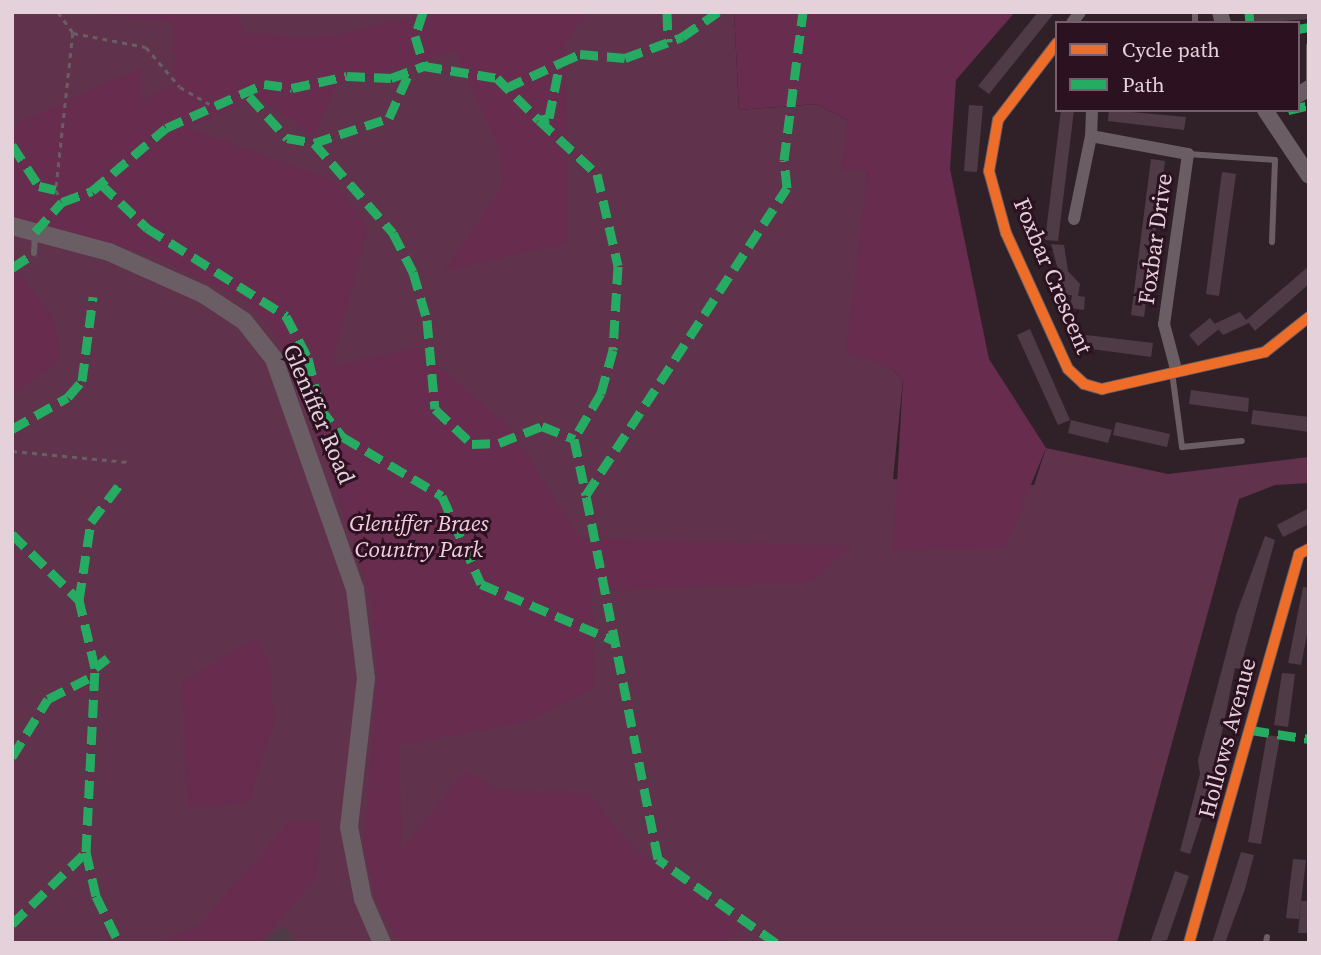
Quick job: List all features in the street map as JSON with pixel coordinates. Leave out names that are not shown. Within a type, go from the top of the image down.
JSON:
[{"type":"main road","name":"Gleniffer Road","points":[[12,226],[109,252],[203,295],[244,321],[274,359],[355,589],[366,678],[349,827],[363,899],[382,943]]},
{"type":"street","name":"Foxbar Crescent","points":[[1055,46],[998,120],[989,172],[1006,233],[1068,369],[1084,384],[1102,388],[1174,369],[1265,352],[1306,324]]},
{"type":"street","points":[[1074,219],[1091,136],[1092,112]]},
{"type":"street","points":[[1270,112],[1309,176]]},
{"type":"street","name":"Foxbar Drive","points":[[1091,136],[1188,154],[1164,324],[1174,369]]},
{"type":"street","name":"Hollows Avenue","points":[[1189,943],[1298,554],[1309,549]]},
{"type":"lane","points":[[1309,46],[1309,80]]},
{"type":"lane","points":[[1188,154],[1275,160],[1272,242]]},
{"type":"lane","points":[[34,253],[35,232]]},
{"type":"lane","points":[[1174,369],[1182,447],[1242,441]]},
{"type":"path","points":[[58,12],[73,33],[56,190],[62,202]]},
{"type":"path","points":[[73,33],[146,47],[180,87],[209,104]]},
{"type":"path","points":[[12,451],[127,462]]},
{"type":"green space","name":"Gleniffer Braes Country Park","points":[[12,12],[734,12],[739,110],[817,104],[847,120],[868,171],[863,242],[892,369],[903,380],[893,479],[1034,485],[1046,448],[1168,474],[1309,457],[1309,483],[1275,485],[1239,499],[1117,943],[12,943]]},
{"type":"green space","points":[[81,12],[235,12],[245,33],[322,38],[435,12],[588,12],[565,42],[568,243],[444,271],[503,185],[499,149],[455,51],[336,85],[314,135],[258,98],[187,128],[333,180],[368,227],[331,367],[417,347],[508,426],[580,538],[852,546],[810,582],[592,591],[594,688],[530,721],[400,745],[401,851],[465,770],[499,790],[588,792],[631,846],[746,927],[722,943],[400,943],[375,897],[364,842],[378,672],[371,598],[322,447],[277,335],[245,299],[148,254],[12,216],[12,133],[20,122],[141,68],[141,102],[173,84],[174,22]]},
{"type":"green space","points":[[734,12],[1015,12],[956,80],[950,169],[989,359],[1046,448],[1005,548],[893,550],[903,380],[892,369],[846,352],[868,171],[842,170],[847,120],[817,104],[739,110]]},
{"type":"green space","points":[[12,263],[55,320],[60,361],[12,395]]},
{"type":"green space","points":[[256,638],[270,667],[274,723],[248,802],[188,809],[182,681]]},
{"type":"green space","points":[[290,821],[321,822],[316,878],[260,943],[159,943],[198,926]]},
{"type":"building","points":[[1038,12],[1055,12],[989,94],[978,86]]},
{"type":"building","points":[[1253,12],[1309,12],[1309,19],[1255,21]]},
{"type":"building","points":[[969,105],[983,106],[977,172],[964,171]]},
{"type":"building","points":[[1061,112],[1074,112],[1058,241],[1045,240]]},
{"type":"building","points":[[1109,112],[1186,117],[1184,130],[1108,121]]},
{"type":"building","points":[[1151,159],[1165,161],[1144,317],[1131,315]]},
{"type":"building","points":[[1222,172],[1236,174],[1219,296],[1206,294]]},
{"type":"building","points":[[1051,244],[1064,245],[1068,271],[1080,284],[1078,296],[1085,297],[1084,310],[1070,308],[1072,295],[1065,295]]},
{"type":"building","points":[[1309,266],[1309,284],[1255,331],[1249,323],[1223,335],[1214,324],[1240,312],[1246,320]]},
{"type":"building","points":[[1210,318],[1219,329],[1198,346],[1189,335]]},
{"type":"building","points":[[1030,329],[1070,420],[1058,425],[1017,335]]},
{"type":"building","points":[[1086,335],[1153,343],[1151,357],[1084,348]]},
{"type":"building","points":[[1191,390],[1249,398],[1248,412],[1189,404]]},
{"type":"building","points":[[1253,410],[1309,417],[1309,432],[1251,424]]},
{"type":"building","points":[[1071,420],[1112,430],[1108,443],[1068,433]]},
{"type":"building","points":[[1116,422],[1170,434],[1167,447],[1113,435]]},
{"type":"building","points":[[1309,508],[1309,524],[1283,537],[1277,525]]},
{"type":"building","points":[[1265,536],[1275,540],[1240,669],[1235,668],[1209,797],[1190,854],[1180,851],[1200,774],[1198,760],[1237,612]]},
{"type":"building","points":[[1303,587],[1309,588],[1309,625],[1301,665],[1288,663]]},
{"type":"building","points":[[1282,673],[1295,674],[1288,727],[1274,725]]},
{"type":"building","points":[[1267,735],[1280,737],[1261,844],[1248,842]]},
{"type":"building","points":[[1241,852],[1254,855],[1245,889],[1225,943],[1212,943]]},
{"type":"building","points":[[1293,859],[1306,860],[1299,919],[1286,918]]},
{"type":"building","points":[[1175,871],[1189,876],[1167,940],[1150,943]]},
{"type":"building","points":[[1301,901],[1309,901],[1309,933],[1298,933]]},
{"type":"building","points":[[284,927],[295,943],[260,943]]},
{"type":"marked path","points":[[423,12],[415,36],[424,66]]},
{"type":"marked path","points":[[667,12],[668,42]]},
{"type":"marked path","points":[[35,232],[62,202],[92,191],[166,128],[264,84],[292,88],[347,76],[391,78],[424,66],[497,78],[539,120],[549,118],[560,63],[580,54],[625,58],[682,37],[718,12]]},
{"type":"marked path","points":[[776,943],[658,859],[586,495],[787,188],[784,160],[803,12]]},
{"type":"marked path","points":[[1249,12],[1250,21]]},
{"type":"marked path","points":[[1300,29],[1309,27]]},
{"type":"marked path","points":[[506,88],[560,63]]},
{"type":"marked path","points":[[249,96],[287,138],[314,143],[389,118],[410,71]]},
{"type":"marked path","points":[[1300,107],[1309,105]]},
{"type":"marked path","points":[[539,120],[597,174],[618,266],[613,350],[601,393],[574,439]]},
{"type":"marked path","points":[[314,143],[393,233],[413,272],[427,320],[435,409],[472,444],[499,443],[542,426],[574,439],[586,495]]},
{"type":"marked path","points":[[12,145],[39,186],[56,190]]},
{"type":"marked path","points":[[101,184],[147,228],[286,316],[308,358],[320,408],[343,437],[442,496],[481,584],[613,640]]},
{"type":"marked path","points":[[12,268],[34,253]]},
{"type":"marked path","points":[[12,429],[68,397],[82,381],[93,297]]},
{"type":"marked path","points":[[95,668],[79,600],[91,522],[123,480]]},
{"type":"marked path","points":[[12,534],[79,600]]},
{"type":"marked path","points":[[12,924],[86,852],[95,668],[108,658]]},
{"type":"marked path","points":[[12,757],[48,699],[95,675]]},
{"type":"marked path","points":[[1251,730],[1309,739]]},
{"type":"marked path","points":[[86,852],[96,896],[119,943]]},
{"type":"cycle path","points":[[1055,46],[998,120],[989,171],[1006,233],[1068,369],[1084,384],[1102,389],[1265,352],[1309,317]]},
{"type":"cycle path","points":[[1189,943],[1299,554],[1309,549]]}]
